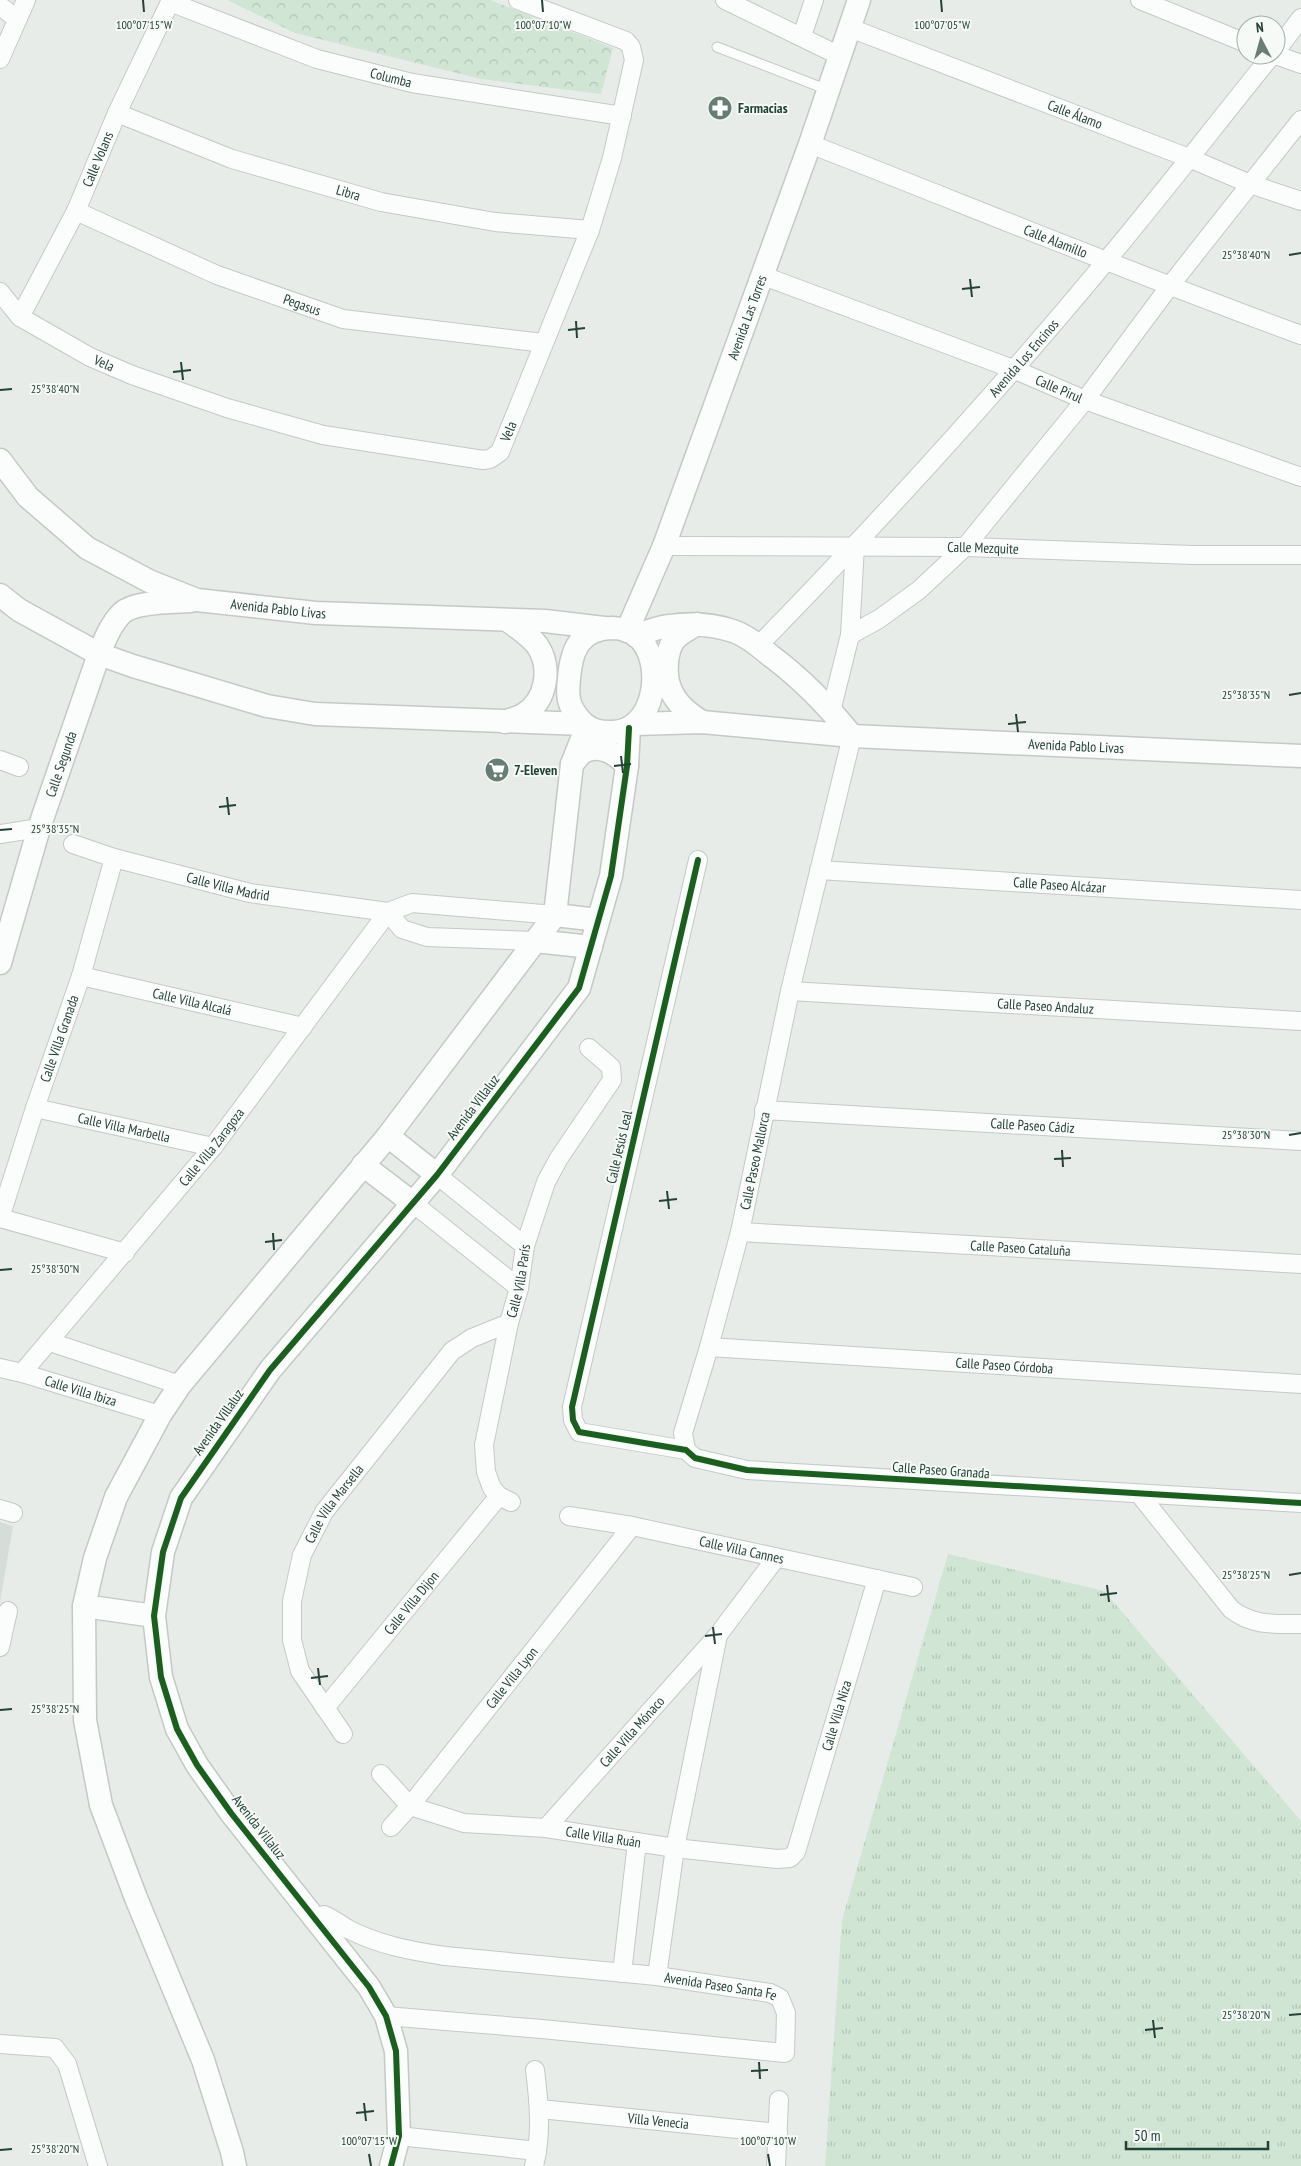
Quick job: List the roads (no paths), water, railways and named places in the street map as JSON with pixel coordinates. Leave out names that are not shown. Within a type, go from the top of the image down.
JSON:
[{"type":"street","points":[[0,60],[26,0]]},
{"type":"street","name":"Vela","points":[[20,317],[90,357],[132,375],[227,408],[324,435],[483,460],[490,459],[500,452],[590,230],[612,158],[634,60],[631,47],[626,41],[520,0]]},
{"type":"street","points":[[726,0],[840,56]]},
{"type":"street","points":[[802,36],[814,0]]},
{"type":"street","name":"Avenida Las Torres","points":[[623,632],[664,546],[810,144],[859,0]]},
{"type":"street","points":[[1140,0],[1236,39]]},
{"type":"street","name":"Columba","points":[[171,1],[317,59],[402,81],[622,116]]},
{"type":"street","name":"Calle Volans","points":[[20,317],[76,211],[117,113],[171,1]]},
{"type":"street","points":[[0,6],[17,19]]},
{"type":"street","points":[[1286,37],[1301,18]]},
{"type":"street","name":"Calle Álamo","points":[[850,28],[1189,158],[1250,184],[1301,201]]},
{"type":"street","points":[[1286,59],[1301,64]]},
{"type":"street","name":"Avenida Los Encinos","points":[[758,646],[855,546],[1013,369],[1107,260],[1266,65]]},
{"type":"street","name":"Libra","points":[[117,113],[232,159],[381,202],[495,222],[590,230]]},
{"type":"street","points":[[850,635],[879,619],[919,590],[966,547],[1085,400],[1169,287],[1301,120]]},
{"type":"street","name":"Calle Alamillo","points":[[810,144],[1107,260],[1169,287],[1301,335]]},
{"type":"street","name":"Pegasus","points":[[76,211],[217,275],[343,319],[543,343]]},
{"type":"street","name":"Calle Pirul","points":[[761,275],[1013,369],[1085,400],[1301,477]]},
{"type":"street","points":[[0,292],[20,317]]},
{"type":"street","name":"Avenida Pablo Livas","points":[[0,460],[28,497],[87,548],[149,581],[197,600],[251,608],[316,613],[545,621],[623,632],[697,624],[733,632],[750,640],[798,676],[831,710],[852,736]]},
{"type":"street","name":"Calle Mezquite","points":[[664,546],[966,547],[1193,555],[1301,555]]},
{"type":"street","points":[[831,710],[850,635],[855,546]]},
{"type":"street","points":[[0,595],[19,610],[99,654],[267,706],[315,714],[585,725]]},
{"type":"street","name":"Calle Segunda","points":[[0,963],[38,828],[99,654],[112,626],[124,611],[146,604],[197,600]]},
{"type":"street","points":[[504,722],[524,714],[534,705],[540,697],[546,682],[543,658],[536,644],[522,630],[507,620]]},
{"type":"street","points":[[697,624],[684,631],[674,640],[668,650],[666,680],[672,696],[681,707],[702,722]]},
{"type":"street","points":[[594,631],[623,632],[644,643],[652,663],[651,696],[648,707],[632,726],[615,733],[600,732],[585,725],[576,716],[570,705],[568,693],[570,658],[583,638],[594,631]]},
{"type":"street","name":"Avenida Pablo Livas","points":[[632,726],[702,722],[852,736],[1301,756]]},
{"type":"street","points":[[235,2166],[202,2060],[136,1898],[101,1805],[86,1720],[84,1606],[95,1558],[116,1497],[160,1414],[180,1385],[388,1136],[555,914],[572,764],[585,725]]},
{"type":"street","name":"Avenida Villaluz","points":[[395,2166],[400,2136],[396,2051],[386,2016],[324,1918],[231,1813],[197,1765],[177,1729],[160,1677],[154,1616],[163,1552],[181,1498],[270,1370],[438,1175],[579,988],[611,876],[632,726]]},
{"type":"street","name":"Calle Paseo Mallorca","points":[[686,1450],[684,1433],[740,1232],[790,991],[852,736]]},
{"type":"street","points":[[572,764],[583,752],[596,749],[608,751],[619,757],[627,766]]},
{"type":"street","points":[[0,760],[19,767]]},
{"type":"street","points":[[0,834],[38,828]]},
{"type":"street","name":"Calle Villa Madrid","points":[[73,844],[114,858],[250,893],[388,912],[412,903],[555,914]]},
{"type":"street","name":"Calle Villa Granada","points":[[0,1218],[35,1108],[81,976],[114,858]]},
{"type":"street","name":"Calle Jesús Leal","points":[[586,1434],[579,1432],[575,1427],[572,1407],[698,860]]},
{"type":"street","name":"Calle Paseo Alcázar","points":[[819,870],[1301,900]]},
{"type":"street","points":[[388,912],[402,929],[427,937],[535,941],[591,946]]},
{"type":"street","name":"Calle Villa Zaragoza","points":[[22,1373],[213,1148],[388,912]]},
{"type":"street","points":[[555,914],[598,920]]},
{"type":"street","name":"Calle Villa Alcalá","points":[[81,976],[303,1027]]},
{"type":"street","name":"Calle Paseo Andaluz","points":[[790,991],[1301,1021]]},
{"type":"street","name":"Calle Villa París","points":[[505,1499],[492,1488],[486,1472],[484,1445],[508,1323],[519,1288],[525,1246],[546,1182],[559,1158],[612,1080],[611,1067],[589,1048]]},
{"type":"street","name":"Calle Villa Marbella","points":[[35,1108],[213,1148]]},
{"type":"street","name":"Calle Paseo Cádiz","points":[[764,1110],[1301,1141]]},
{"type":"street","points":[[388,1136],[525,1246]]},
{"type":"street","points":[[363,1165],[519,1288]]},
{"type":"street","points":[[0,1218],[125,1253]]},
{"type":"street","name":"Calle Paseo Cataluña","points":[[740,1232],[1301,1264]]},
{"type":"street","name":"Calle Villa Marsella","points":[[344,1734],[300,1671],[292,1640],[292,1601],[302,1554],[324,1512],[452,1350],[472,1338],[508,1323]]},
{"type":"street","points":[[50,1342],[180,1385]]},
{"type":"street","name":"Calle Paseo Córdoba","points":[[709,1347],[1301,1384]]},
{"type":"street","name":"Calle Villa Ibiza","points":[[0,1368],[160,1414]]},
{"type":"street","name":"Calle Paseo Granada","points":[[586,1434],[686,1450],[695,1458],[747,1470],[1140,1495],[1301,1503]]},
{"type":"street","points":[[1140,1495],[1231,1609],[1241,1617],[1262,1624],[1301,1624]]},
{"type":"street","name":"Calle Villa Dijon","points":[[325,1708],[505,1499]]},
{"type":"street","name":"Calle Villa Cannes","points":[[569,1516],[632,1526],[913,1587]]},
{"type":"street","name":"Calle Villa Lyon","points":[[390,1827],[410,1806],[632,1526]]},
{"type":"street","name":"Calle Villa Mónaco","points":[[546,1828],[718,1635],[776,1558]]},
{"type":"street","name":"Calle Villa Niza","points":[[796,1852],[877,1579]]},
{"type":"street","points":[[84,1606],[154,1616]]},
{"type":"street","points":[[0,1647],[8,1611]]},
{"type":"street","name":"Calle Villa Mónaco","points":[[657,1976],[674,1848],[718,1635]]},
{"type":"street","points":[[381,1774],[410,1806]]},
{"type":"street","name":"Calle Villa Ruán","points":[[410,1806],[464,1823],[546,1828],[674,1848],[784,1860],[790,1858],[796,1852]]},
{"type":"street","points":[[622,1973],[637,1842]]},
{"type":"street","name":"Avenida Paseo Santa Fe","points":[[324,1918],[378,1941],[411,1951],[657,1976],[770,1993],[780,1998],[786,2014],[784,2053],[386,2016]]},
{"type":"street","points":[[0,2044],[55,2048],[67,2064],[98,2166]]},
{"type":"street","points":[[400,2136],[536,2158],[540,2109],[535,2070]]},
{"type":"street","points":[[776,2166],[779,2100]]},
{"type":"street","name":"Villa Venecia","points":[[540,2109],[778,2133]]},
{"type":"lane","points":[[717,47],[828,90]]},
{"type":"place","name":"Farmacias","points":[[720,108]]},
{"type":"place","name":"7-Eleven","points":[[497,770]]}]
